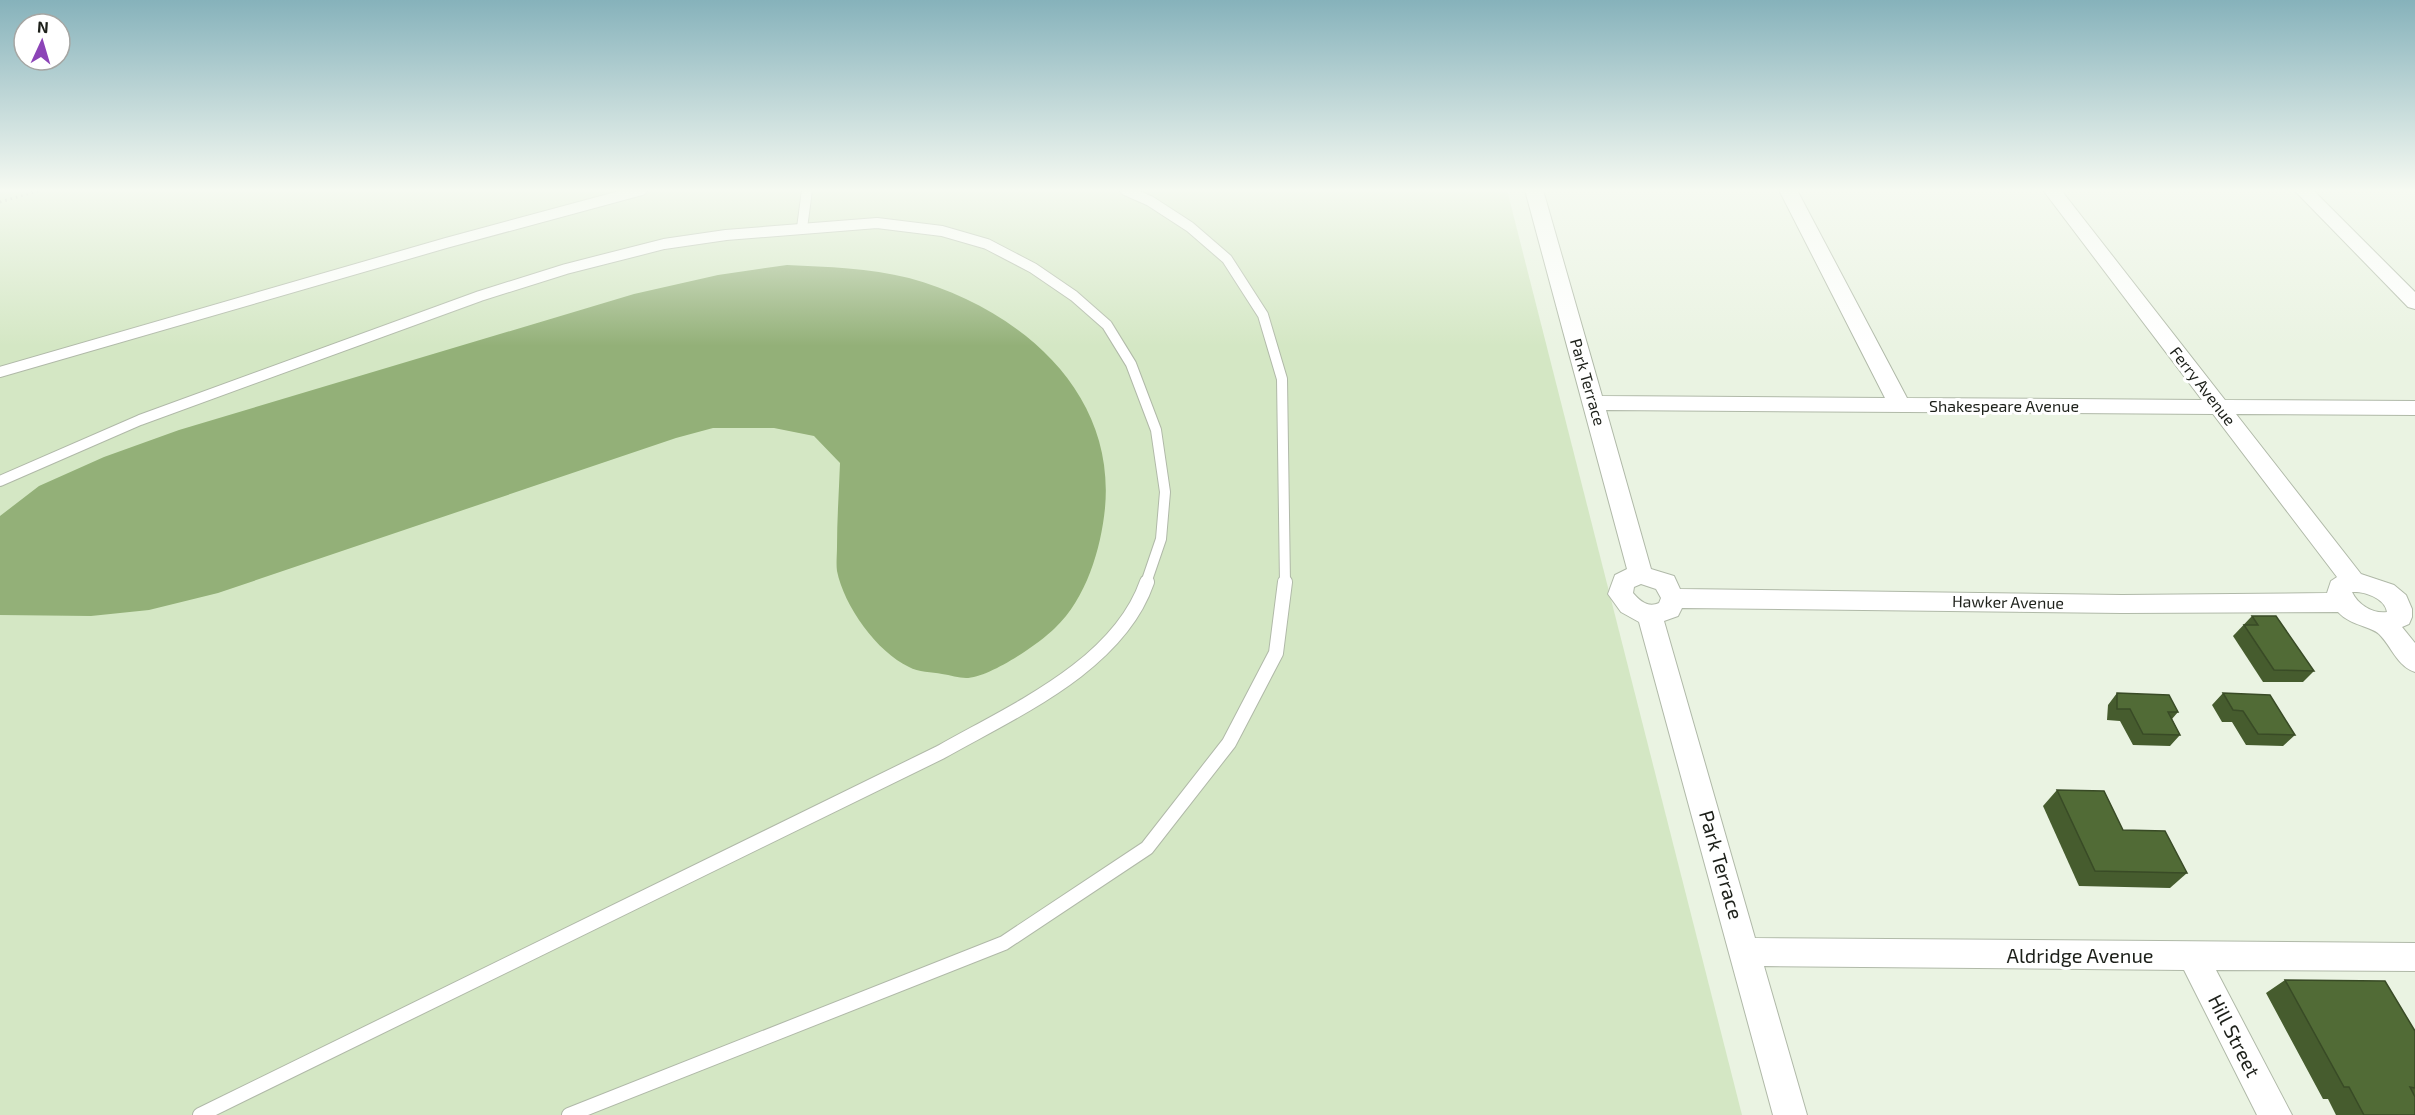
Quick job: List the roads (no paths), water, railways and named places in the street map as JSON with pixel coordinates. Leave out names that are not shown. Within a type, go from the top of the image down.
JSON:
[{"type":"street","name":"Park Terrace","points":[[1549,242],[1641,575]]},
{"type":"street","points":[[1815,242],[1899,405]]},
{"type":"street","name":"Ferry Avenue","points":[[2092,242],[2219,407],[2349,592]]},
{"type":"street","points":[[2355,242],[2415,303]]},
{"type":"street","name":"Shakespeare Avenue","points":[[1594,403],[2415,408]]},
{"type":"street","points":[[1641,575],[1665,583],[1662,607],[1631,608],[1620,594],[1621,587],[1627,579],[1641,575]]},
{"type":"street","points":[[2399,610],[2362,616],[2349,592],[2378,588],[2399,610],[2415,662]]},
{"type":"street","name":"Hawker Avenue","points":[[1662,607],[2111,604],[2349,592]]},
{"type":"street","name":"Park Terrace","points":[[1662,607],[1746,952],[1790,1115]]},
{"type":"street","name":"Aldridge Avenue","points":[[1746,952],[2415,957]]},
{"type":"street","name":"Hill Street","points":[[2193,956],[2275,1115]]},
{"type":"lane","points":[[0,372],[451,242]]},
{"type":"lane","points":[[0,481],[140,420],[480,296],[566,269],[664,244],[681,242]]},
{"type":"lane","points":[[200,1115],[941,752],[1060,684],[1118,634],[1142,595],[1161,539],[1165,492],[1156,430],[1131,364],[1107,325],[1074,296],[1033,268],[980,242]]},
{"type":"lane","points":[[569,1115],[1004,943],[1148,848],[1229,742],[1276,653],[1278,642],[1285,589],[1282,379],[1263,315],[1227,259],[1207,242]]}]
